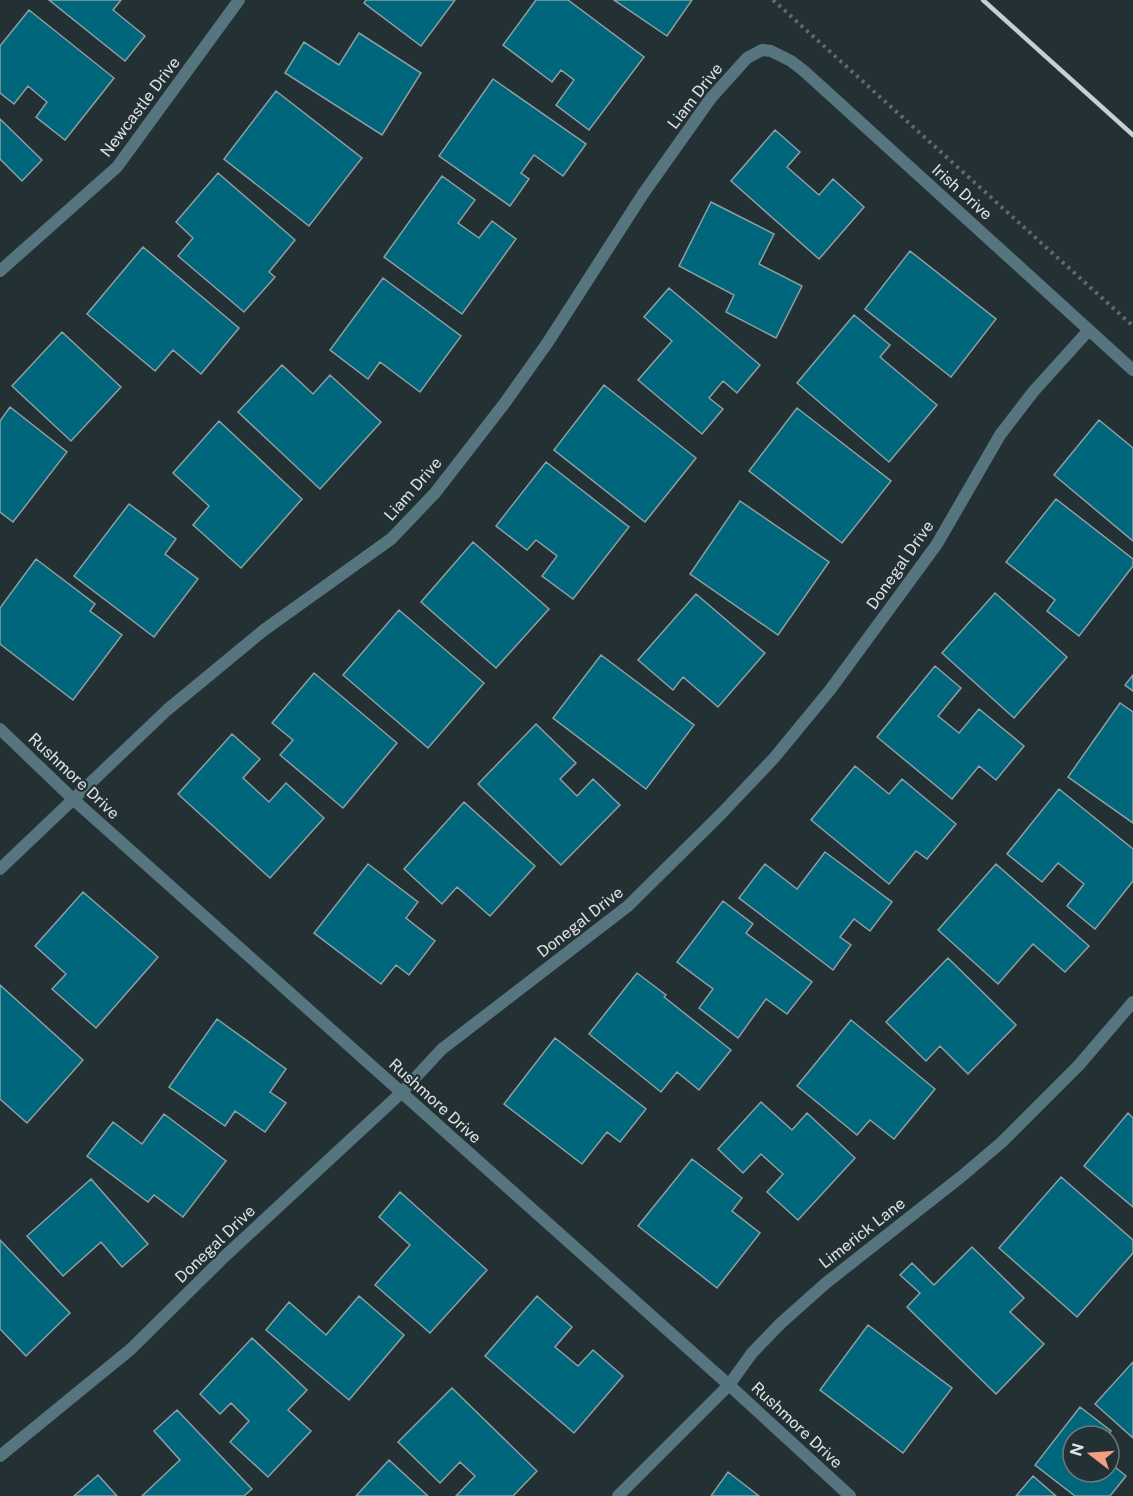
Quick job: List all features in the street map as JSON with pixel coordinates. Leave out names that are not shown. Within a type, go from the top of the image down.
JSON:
[{"type":"street","name":"Newcastle Drive","points":[[0,271],[117,166],[239,0]]},
{"type":"street","name":"Irish Drive","points":[[762,50],[781,55],[804,71],[1133,370]]},
{"type":"street","name":"Liam Drive","points":[[0,869],[167,710],[264,630],[391,539],[435,493],[542,351],[643,194],[711,98],[747,58],[762,50]]},
{"type":"street","name":"Donegal Drive","points":[[0,1456],[131,1349],[223,1258],[401,1093],[442,1049],[628,906],[715,821],[774,758],[837,681],[930,553],[1000,435],[1033,392],[1089,330]]},
{"type":"street","name":"Rushmore Drive","points":[[0,729],[74,800],[729,1385],[850,1496]]},
{"type":"street","name":"Limerick Lane","points":[[618,1496],[729,1385],[752,1353],[781,1323],[826,1283],[1002,1142],[1079,1065],[1133,1002]]},
{"type":"path","points":[[773,0],[1133,326]]},
{"type":"building","points":[[49,0],[121,0],[113,10],[145,36],[125,61]]},
{"type":"building","points":[[366,0],[455,0],[421,46],[364,3]]},
{"type":"building","points":[[536,0],[568,0],[644,57],[589,130],[556,105],[574,80],[561,70],[552,82],[503,45]]},
{"type":"building","points":[[614,0],[692,0],[667,36]]},
{"type":"building","points":[[29,10],[114,78],[65,140],[36,117],[47,102],[28,86],[14,104],[0,93],[0,46]]},
{"type":"building","points":[[359,33],[421,73],[382,135],[285,73],[304,42],[339,65]]},
{"type":"building","points":[[493,79],[586,144],[563,176],[534,155],[521,173],[529,179],[510,206],[439,156]]},
{"type":"building","points":[[276,91],[362,158],[309,226],[224,159]]},
{"type":"building","points":[[0,119],[42,160],[22,181],[0,159]]},
{"type":"building","points":[[775,130],[800,152],[787,167],[819,195],[833,179],[864,207],[819,259],[731,181]]},
{"type":"building","points":[[218,173],[295,240],[269,272],[275,277],[244,312],[178,256],[193,238],[176,222]]},
{"type":"building","points":[[442,176],[475,200],[458,223],[479,238],[492,221],[516,239],[462,314],[384,257]]},
{"type":"building","points":[[711,202],[774,234],[759,264],[802,286],[776,338],[726,312],[734,295],[679,266]]},
{"type":"building","points":[[143,247],[239,328],[201,374],[173,350],[155,371],[87,314]]},
{"type":"building","points":[[910,251],[996,319],[951,377],[865,309]]},
{"type":"building","points":[[383,278],[461,336],[420,392],[380,362],[368,379],[330,350]]},
{"type":"building","points":[[669,288],[760,365],[737,393],[723,381],[709,398],[723,409],[702,434],[638,380],[672,341],[644,317]]},
{"type":"building","points":[[854,315],[890,345],[880,357],[937,405],[889,462],[797,383]]},
{"type":"building","points":[[62,332],[121,387],[71,441],[12,386]]},
{"type":"building","points":[[282,365],[313,394],[330,375],[381,422],[320,489],[238,412]]},
{"type":"building","points":[[604,385],[696,458],[645,522],[554,450]]},
{"type":"building","points":[[10,407],[67,452],[13,522],[0,512],[0,421]]},
{"type":"building","points":[[797,408],[891,481],[842,543],[749,471]]},
{"type":"building","points":[[1099,420],[1133,448],[1133,541],[1054,475]]},
{"type":"building","points":[[219,421],[302,499],[241,568],[193,525],[209,506],[173,473]]},
{"type":"building","points":[[546,462],[629,527],[573,599],[542,576],[557,556],[536,540],[527,550],[496,526]]},
{"type":"building","points":[[1056,499],[1133,559],[1133,566],[1079,636],[1047,611],[1055,600],[1006,562]]},
{"type":"building","points":[[740,501],[829,562],[778,635],[690,574]]},
{"type":"building","points":[[129,504],[176,539],[165,554],[198,579],[154,637],[74,576]]},
{"type":"building","points":[[473,542],[549,609],[496,668],[421,602]]},
{"type":"building","points":[[36,559],[95,604],[90,611],[122,635],[73,700],[0,644],[0,608]]},
{"type":"building","points":[[995,593],[1067,657],[1014,718],[942,653]]},
{"type":"building","points":[[696,594],[765,653],[718,707],[683,677],[673,690],[638,660]]},
{"type":"building","points":[[399,610],[484,683],[428,748],[343,675]]},
{"type":"building","points":[[601,655],[694,725],[646,789],[553,718]]},
{"type":"building","points":[[935,666],[961,688],[938,716],[959,733],[979,709],[1024,746],[996,780],[979,766],[952,799],[877,737]]},
{"type":"building","points":[[314,673],[397,743],[343,808],[280,755],[293,740],[272,723]]},
{"type":"building","points":[[1133,675],[1133,691],[1125,685]]},
{"type":"building","points":[[1120,703],[1133,712],[1133,823],[1068,777]]},
{"type":"building","points":[[536,724],[576,763],[560,779],[577,796],[593,779],[620,805],[561,865],[478,784]]},
{"type":"building","points":[[232,734],[260,759],[243,778],[269,802],[286,783],[324,818],[270,878],[178,794]]},
{"type":"building","points":[[855,766],[889,794],[902,779],[956,824],[927,859],[916,851],[889,884],[811,820]]},
{"type":"building","points":[[1059,789],[1133,849],[1133,881],[1095,929],[1067,906],[1084,884],[1058,863],[1042,882],[1007,854]]},
{"type":"building","points":[[464,802],[535,866],[490,916],[457,887],[442,904],[404,869]]},
{"type":"building","points":[[825,852],[892,902],[870,931],[854,919],[840,937],[851,945],[833,970],[739,898],[765,864],[797,889]]},
{"type":"building","points":[[368,864],[418,902],[406,918],[435,941],[409,975],[396,965],[381,984],[314,933]]},
{"type":"building","points":[[996,864],[1089,946],[1065,972],[1033,944],[998,984],[938,930]]},
{"type":"building","points":[[83,892],[158,957],[96,1028],[52,989],[66,974],[35,946]]},
{"type":"building","points":[[723,901],[753,924],[746,933],[812,982],[787,1014],[766,999],[738,1038],[699,1008],[713,989],[677,962]]},
{"type":"building","points":[[948,958],[1016,1025],[968,1074],[940,1046],[926,1061],[886,1022]]},
{"type":"building","points":[[637,973],[731,1050],[699,1090],[677,1072],[661,1092],[589,1034]]},
{"type":"building","points":[[0,985],[83,1060],[27,1123],[0,1099]]},
{"type":"building","points":[[217,1019],[286,1069],[270,1092],[286,1103],[265,1132],[235,1111],[225,1126],[169,1087]]},
{"type":"building","points":[[851,1020],[935,1089],[894,1139],[870,1120],[857,1135],[797,1086]]},
{"type":"building","points":[[555,1038],[646,1109],[620,1142],[607,1132],[582,1164],[504,1104]]},
{"type":"building","points":[[761,1102],[792,1130],[807,1113],[855,1158],[798,1220],[767,1192],[783,1174],[761,1154],[743,1173],[718,1149]]},
{"type":"building","points":[[1128,1113],[1133,1118],[1133,1207],[1084,1166]]},
{"type":"building","points":[[164,1114],[226,1161],[183,1217],[154,1195],[148,1202],[87,1156],[113,1122],[142,1144]]},
{"type":"building","points":[[692,1159],[742,1198],[732,1211],[760,1233],[717,1288],[638,1226]]},
{"type":"building","points":[[1061,1177],[1133,1240],[1133,1253],[1077,1317],[999,1248]]},
{"type":"building","points":[[91,1179],[148,1244],[122,1267],[101,1242],[63,1276],[27,1236]]},
{"type":"building","points":[[400,1192],[487,1270],[430,1333],[375,1285],[410,1245],[379,1217]]},
{"type":"building","points":[[0,1240],[70,1313],[26,1356],[0,1329]]},
{"type":"building","points":[[972,1247],[1024,1298],[1010,1312],[1044,1344],[996,1394],[907,1307],[920,1293],[900,1275],[912,1263],[934,1285]]},
{"type":"building","points":[[359,1296],[404,1335],[349,1400],[266,1330],[289,1302],[326,1335]]},
{"type":"building","points":[[537,1296],[572,1327],[555,1347],[578,1366],[593,1350],[623,1376],[574,1433],[485,1356]]},
{"type":"building","points":[[868,1325],[952,1388],[903,1453],[820,1390]]},
{"type":"building","points":[[252,1338],[307,1390],[288,1410],[311,1431],[268,1477],[230,1442],[249,1421],[231,1403],[220,1414],[200,1394]]},
{"type":"building","points":[[1133,1362],[1133,1438],[1121,1427],[1121,1424],[1117,1424],[1095,1404]]},
{"type":"building","points":[[452,1388],[537,1471],[513,1496],[456,1496],[475,1476],[460,1462],[440,1483],[398,1442]]},
{"type":"building","points":[[1080,1407],[1102,1424],[1067,1424]]},
{"type":"building","points":[[177,1410],[252,1489],[244,1496],[142,1496],[180,1460],[154,1431]]},
{"type":"building","points":[[1061,1431],[1061,1484],[1120,1484],[1110,1496],[1075,1496],[1035,1465]]},
{"type":"building","points":[[389,1460],[428,1496],[356,1496]]},
{"type":"building","points":[[728,1472],[759,1496],[711,1496]]},
{"type":"building","points":[[1121,1472],[1126,1476],[1121,1482]]},
{"type":"building","points":[[98,1475],[117,1496],[74,1496]]},
{"type":"building","points":[[1033,1476],[1056,1496],[1016,1496]]},
{"type":"railway","points":[[983,0],[1133,135]]}]
